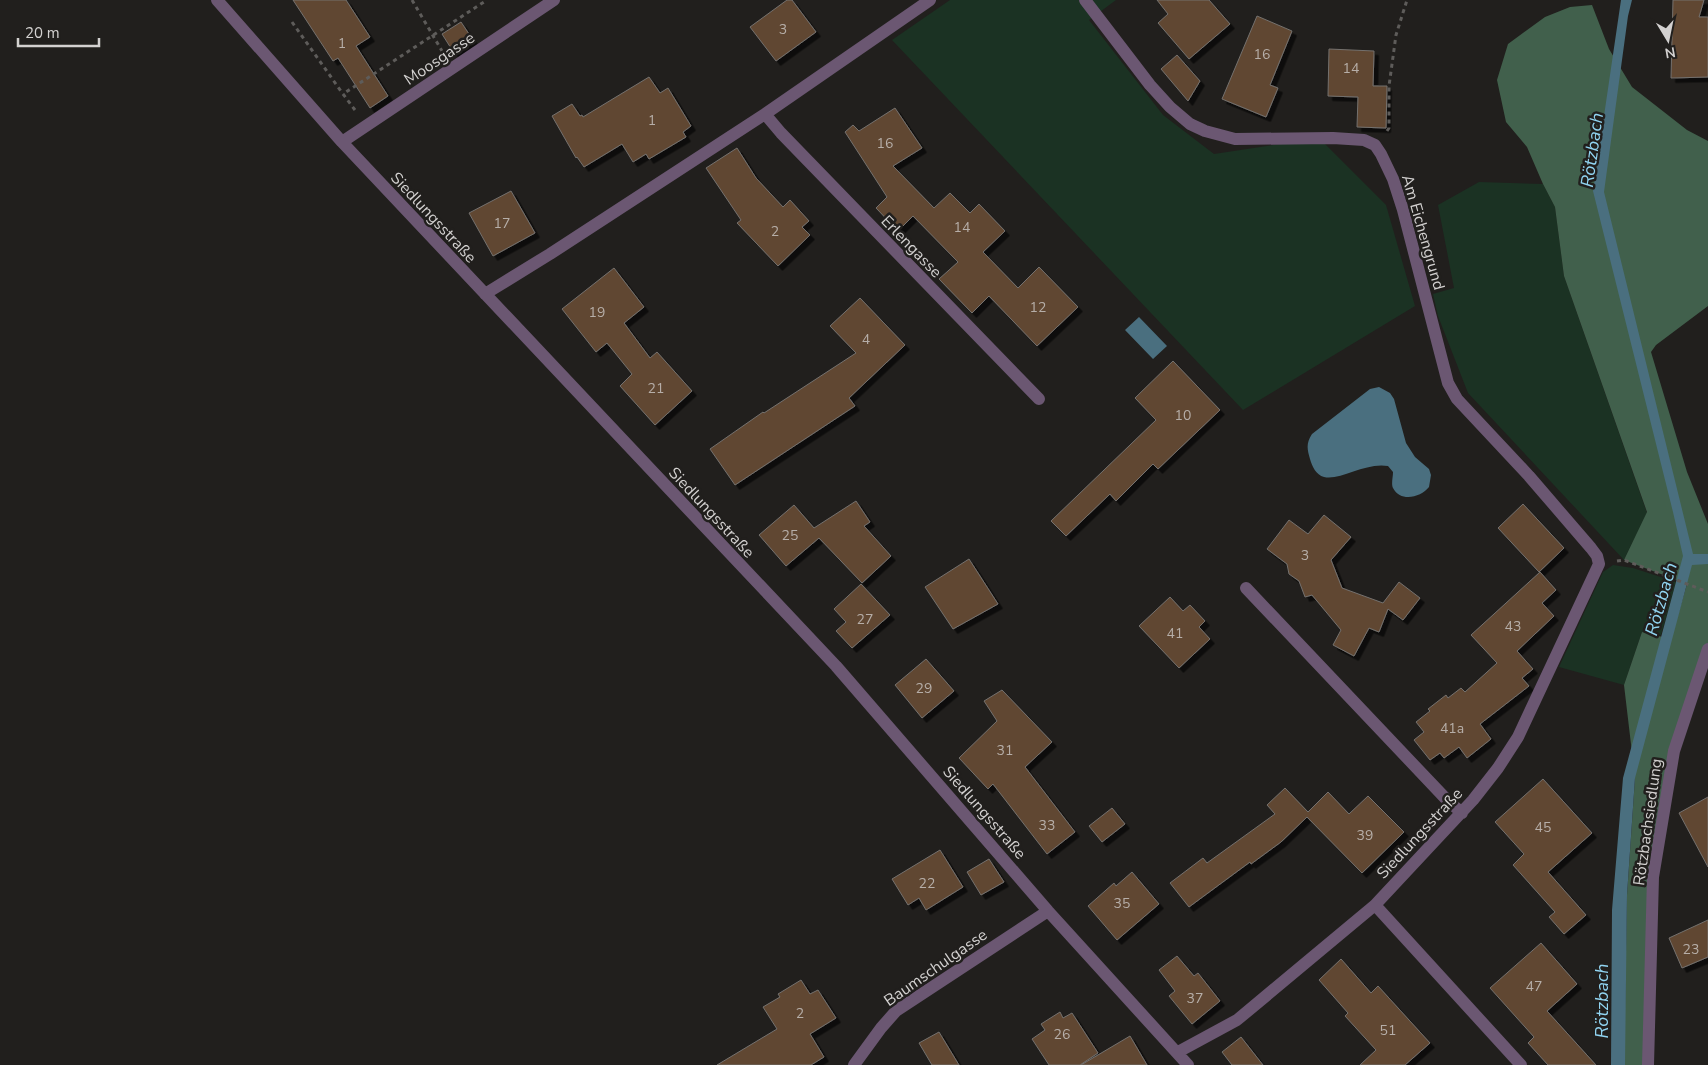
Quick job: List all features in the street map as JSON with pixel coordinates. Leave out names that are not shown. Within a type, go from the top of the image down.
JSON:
[{"type":"street","name":"Siedlungsstraße","points":[[217,0],[342,142],[836,666],[1048,911],[1188,1065]]},
{"type":"street","name":"Moosgasse","points":[[342,142],[554,0]]},
{"type":"street","points":[[484,294],[550,254],[765,114],[930,0]]},
{"type":"street","points":[[1085,0],[1150,85],[1170,107],[1190,124],[1205,131],[1236,139],[1333,138],[1364,140],[1375,146],[1381,154]]},
{"type":"street","name":"Erlengasse","points":[[765,114],[794,147],[1038,399]]},
{"type":"street","name":"Am Eichengrund","points":[[1381,154],[1403,210],[1448,383],[1458,399],[1591,548],[1600,564]]},
{"type":"street","name":"Siedlungsstraße","points":[[1178,1052],[1237,1020],[1375,905],[1462,813],[1498,768],[1518,736],[1600,564]]},
{"type":"street","points":[[1246,588],[1447,800],[1462,813]]},
{"type":"street","name":"Rötzbachsiedlung","points":[[1648,1065],[1653,877],[1674,752],[1708,649]]},
{"type":"street","points":[[1375,905],[1521,1065]]},
{"type":"street","name":"Baumschulgasse","points":[[854,1065],[896,1011],[1048,911]]},
{"type":"path","points":[[412,0],[452,69]]},
{"type":"path","points":[[343,94],[487,0]]},
{"type":"path","points":[[1381,154],[1380,141],[1389,128],[1389,86],[1396,35],[1407,0]]},
{"type":"path","points":[[292,22],[366,126]]},
{"type":"path","points":[[1600,564],[1624,560],[1656,574],[1708,592]]},
{"type":"green space","points":[[950,0],[1116,0],[1089,20],[1163,115],[1214,154],[1319,138],[1386,205],[1415,306],[1243,410],[892,40]]},
{"type":"green space","points":[[1592,5],[1609,49],[1632,87],[1687,130],[1708,141],[1708,306],[1656,345],[1651,352],[1687,472],[1708,524],[1708,649],[1674,751],[1653,877],[1648,1065],[1624,1065],[1627,895],[1635,778],[1624,685],[1642,632],[1671,639],[1687,584],[1624,560],[1647,512],[1564,276],[1555,207],[1527,147],[1506,122],[1497,80],[1508,44],[1545,17],[1570,7]]},
{"type":"green space","points":[[1479,182],[1543,184],[1555,207],[1564,276],[1647,513],[1624,560],[1468,393],[1438,316],[1433,294],[1454,288],[1438,205]]},
{"type":"green space","points":[[1613,565],[1633,568],[1676,582],[1661,635],[1642,632],[1624,685],[1559,667],[1603,572]]},
{"type":"water","points":[[1621,0],[1632,0],[1628,16],[1604,192],[1693,554],[1708,554],[1708,564],[1692,565],[1635,778],[1627,895],[1625,1065],[1611,1065],[1612,910],[1623,778],[1683,556],[1593,191]]},
{"type":"water","points":[[1139,317],[1167,346],[1153,359],[1125,330]]},
{"type":"water","points":[[1379,387],[1390,393],[1394,399],[1406,443],[1415,457],[1429,469],[1431,475],[1429,487],[1416,496],[1406,497],[1397,493],[1392,486],[1393,472],[1388,466],[1379,465],[1330,478],[1319,474],[1311,462],[1308,446],[1312,434],[1370,389]]},
{"type":"building","points":[[293,0],[346,0],[370,37],[356,46],[388,96],[370,108],[338,58],[333,61]]},
{"type":"building","points":[[787,0],[792,0],[816,32],[776,61],[750,27]]},
{"type":"building","points":[[1157,0],[1209,0],[1230,24],[1189,59],[1158,23],[1168,14]]},
{"type":"building","points":[[1673,0],[1704,0],[1699,17],[1708,17],[1708,77],[1671,78]]},
{"type":"building","points":[[1257,16],[1292,31],[1270,85],[1278,88],[1266,117],[1222,99]]},
{"type":"building","points":[[461,22],[473,40],[454,53],[442,34]]},
{"type":"building","points":[[1329,49],[1374,51],[1373,86],[1387,86],[1386,128],[1357,127],[1358,97],[1328,96]]},
{"type":"building","points":[[1177,55],[1200,81],[1188,101],[1161,69]]},
{"type":"building","points":[[649,77],[660,93],[668,88],[691,126],[683,132],[686,137],[649,159],[646,154],[633,162],[622,144],[584,167],[576,158],[552,116],[572,104],[580,116],[582,115],[583,117]]},
{"type":"building","points":[[895,108],[922,148],[893,166],[934,208],[950,193],[970,213],[979,204],[1005,231],[983,252],[1018,288],[1039,267],[1078,307],[1037,346],[989,296],[972,313],[939,279],[958,262],[913,216],[898,231],[876,208],[887,197],[845,132],[853,125],[859,131]]},
{"type":"building","points":[[737,148],[756,178],[783,207],[790,200],[809,221],[802,227],[810,235],[778,266],[737,223],[741,220],[706,168]]},
{"type":"building","points":[[511,191],[535,233],[493,256],[469,213]]},
{"type":"building","points":[[614,268],[644,307],[624,323],[650,358],[657,352],[692,391],[655,425],[620,386],[632,374],[607,343],[596,352],[562,309]]},
{"type":"building","points":[[860,298],[905,345],[849,398],[855,406],[735,485],[710,449],[763,412],[856,353],[830,326]]},
{"type":"building","points":[[1173,361],[1220,410],[1158,469],[1153,464],[1116,501],[1110,494],[1066,536],[1051,521],[1156,420],[1135,398]]},
{"type":"building","points":[[856,501],[870,522],[864,526],[891,556],[862,583],[819,538],[786,566],[759,535],[794,505],[814,528]]},
{"type":"building","points":[[1523,504],[1564,548],[1539,572],[1498,528]]},
{"type":"building","points":[[1324,515],[1351,537],[1331,560],[1342,588],[1383,603],[1399,582],[1420,598],[1403,620],[1388,609],[1379,632],[1369,628],[1354,656],[1333,645],[1341,630],[1312,595],[1305,597],[1299,581],[1289,574],[1287,564],[1267,549],[1289,520],[1308,534]]},
{"type":"building","points":[[969,559],[998,604],[953,629],[925,587]]},
{"type":"building","points":[[1540,572],[1556,590],[1542,603],[1554,616],[1517,651],[1533,669],[1522,678],[1529,686],[1480,724],[1491,739],[1467,758],[1459,747],[1444,758],[1440,753],[1430,760],[1414,740],[1424,732],[1416,722],[1430,711],[1428,709],[1446,695],[1448,698],[1461,688],[1465,692],[1497,663],[1471,635]]},
{"type":"building","points":[[861,584],[890,615],[852,648],[836,631],[846,622],[834,609]]},
{"type":"building","points":[[1170,597],[1183,611],[1190,605],[1205,621],[1199,627],[1210,639],[1179,668],[1139,626]]},
{"type":"building","points":[[926,659],[954,691],[922,718],[895,685]]},
{"type":"building","points":[[1002,690],[1052,742],[1025,767],[1075,832],[1047,854],[993,784],[988,789],[959,758],[997,721],[984,701]]},
{"type":"building","points":[[1543,779],[1592,833],[1548,872],[1586,915],[1564,934],[1549,917],[1555,912],[1513,865],[1524,854],[1495,822]]},
{"type":"building","points":[[1285,788],[1308,812],[1328,792],[1349,814],[1368,796],[1404,832],[1362,873],[1307,817],[1281,842],[1251,864],[1250,862],[1189,907],[1170,883],[1203,858],[1207,863],[1275,814],[1267,805]]},
{"type":"building","points":[[1708,797],[1708,867],[1679,813]]},
{"type":"building","points":[[1112,808],[1125,824],[1102,842],[1089,826]]},
{"type":"building","points":[[940,850],[963,887],[926,910],[919,898],[908,905],[892,879]]},
{"type":"building","points":[[989,859],[1004,882],[981,895],[967,872]]},
{"type":"building","points":[[1132,872],[1159,904],[1117,940],[1088,906],[1114,883],[1116,886]]},
{"type":"building","points":[[1708,920],[1708,957],[1682,968],[1669,938]]},
{"type":"building","points":[[1541,943],[1577,984],[1547,1011],[1596,1065],[1548,1065],[1528,1043],[1534,1037],[1490,988]]},
{"type":"building","points":[[1177,956],[1194,976],[1198,973],[1220,1001],[1192,1024],[1169,996],[1175,991],[1159,970]]},
{"type":"building","points":[[1341,959],[1371,993],[1378,986],[1430,1043],[1405,1065],[1360,1065],[1376,1050],[1345,1016],[1348,1013],[1319,980]]},
{"type":"building","points":[[801,980],[810,994],[818,990],[836,1018],[810,1034],[824,1057],[811,1065],[717,1065],[777,1029],[763,1007],[780,997],[778,994]]},
{"type":"building","points":[[1060,1012],[1063,1018],[1072,1013],[1098,1053],[1080,1065],[1049,1065],[1032,1039],[1045,1030],[1041,1024]]},
{"type":"building","points":[[939,1032],[959,1065],[932,1065],[919,1043]]},
{"type":"building","points":[[1130,1036],[1147,1065],[1081,1065]]},
{"type":"building","points":[[1241,1037],[1263,1065],[1232,1065],[1222,1052]]},
{"type":"water label","name":"Rötzbach","points":[[1592,150]]},
{"type":"water label","name":"Rötzbach","points":[[1661,599]]},
{"type":"water label","name":"Rötzbach","points":[[1602,1001]]}]
